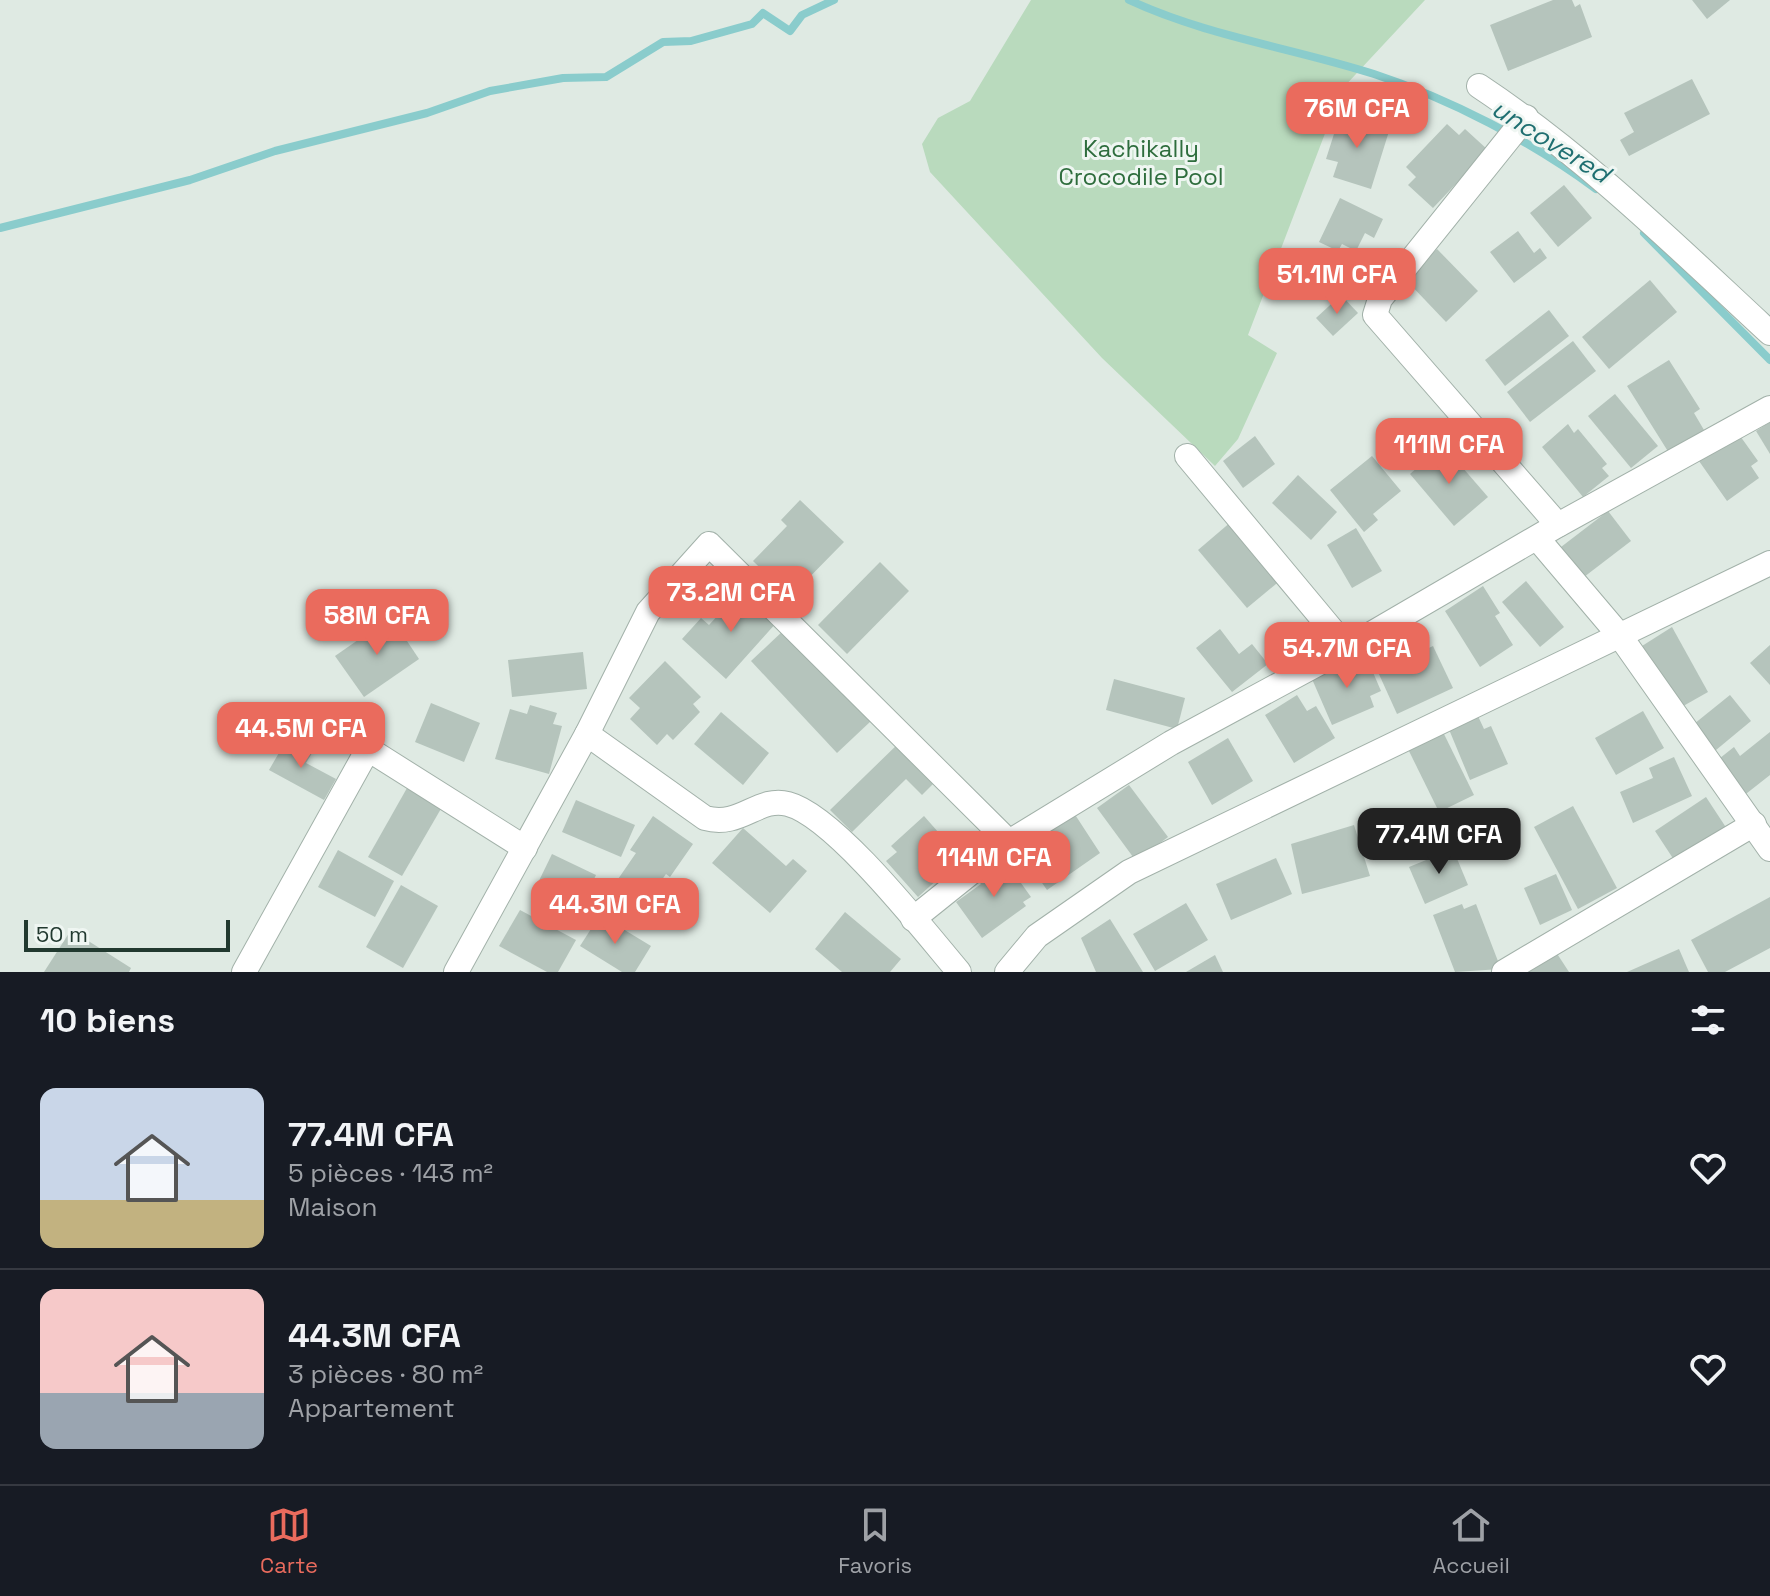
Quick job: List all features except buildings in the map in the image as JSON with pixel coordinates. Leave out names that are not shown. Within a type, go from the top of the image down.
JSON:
[{"type":"street","points":[[1479,86],[1526,117],[1607,182],[1770,333]]},
{"type":"street","points":[[1526,117],[1380,299],[1375,315],[1547,531],[1770,849]]},
{"type":"street","points":[[913,919],[1009,842],[1171,743],[1347,648],[1547,531],[1770,408]]},
{"type":"street","points":[[1187,456],[1347,648]]},
{"type":"street","points":[[456,972],[587,734],[648,612],[709,544],[1009,842]]},
{"type":"street","points":[[1007,972],[1037,936],[1129,872],[1770,563]]},
{"type":"street","points":[[587,734],[705,818],[719,822],[739,819],[764,805],[776,803],[789,804],[812,817],[844,843],[959,972]]},
{"type":"street","points":[[244,972],[368,749],[525,848]]},
{"type":"street","points":[[1504,972],[1754,824]]},
{"type":"green space","name":"Kachikally Crocodile Pool","points":[[1031,0],[1425,0],[1342,89],[1248,335],[1277,353],[1238,439],[1215,466],[1102,358],[930,172],[922,144],[938,118],[970,101]]},
{"type":"waterway","points":[[0,228],[190,180],[275,151],[427,113],[490,91],[563,78],[606,77],[663,42],[691,41],[752,24],[763,13],[790,31],[802,15],[834,0]]},
{"type":"waterway","name":"uncovered","points":[[1129,0],[1188,23],[1403,84],[1517,138],[1596,189]]},
{"type":"waterway","name":"uncovered","points":[[1644,233],[1770,360]]}]
